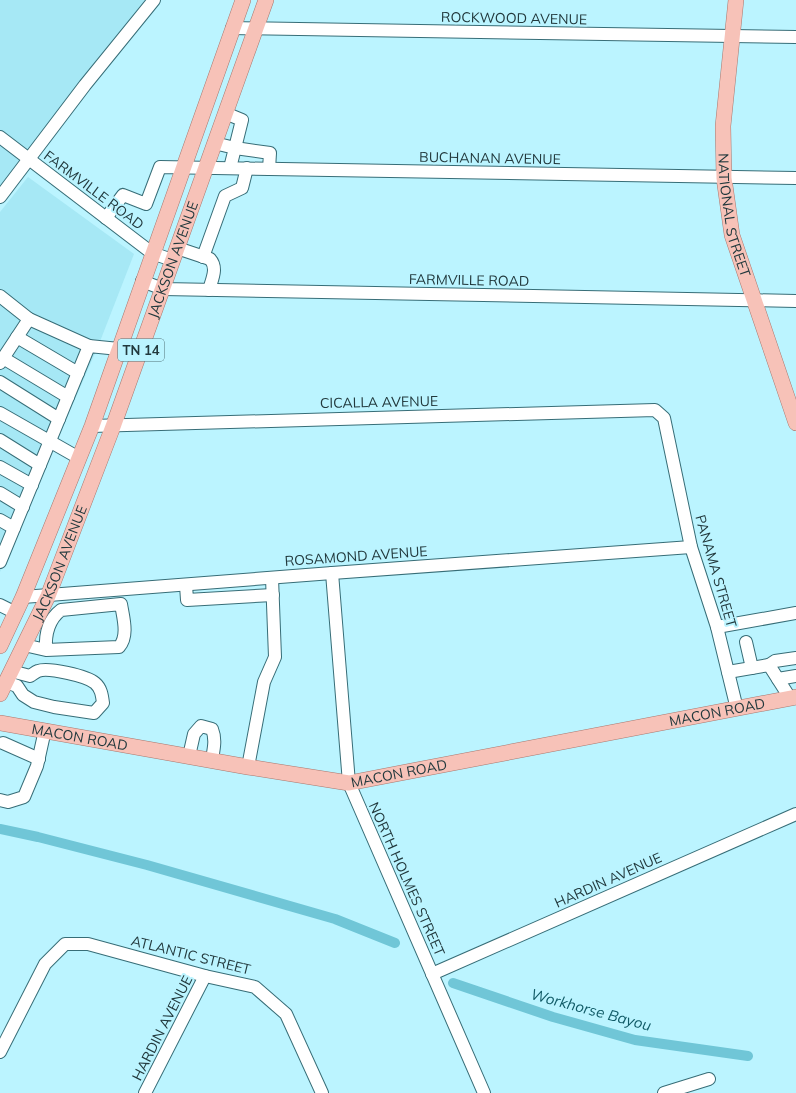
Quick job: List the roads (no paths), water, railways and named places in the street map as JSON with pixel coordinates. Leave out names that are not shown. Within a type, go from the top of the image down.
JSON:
[{"type":"main road","name":"JACKSON AVENUE","points":[[0,646],[23,597],[92,426],[142,281],[243,0]]},
{"type":"main road","name":"JACKSON AVENUE","points":[[6,682],[48,596],[114,424],[266,0]]},
{"type":"main road","name":"NATIONAL STREET","points":[[736,0],[723,126],[724,178],[732,235],[796,423]]},
{"type":"main road","name":"MACON ROAD","points":[[4,724],[212,759],[248,767],[349,783],[793,697]]},
{"type":"street","points":[[0,197],[85,85],[154,0]]},
{"type":"street","name":"ROCKWOOD AVENUE","points":[[232,28],[796,37]]},
{"type":"street","points":[[225,113],[242,120],[230,168]]},
{"type":"street","name":"FARMVILLE ROAD","points":[[0,137],[152,253],[203,257]]},
{"type":"street","points":[[214,143],[235,148],[270,153],[269,169]]},
{"type":"street","name":"BUCHANAN AVENUE","points":[[106,218],[123,195],[146,204],[160,167],[724,178],[796,178]]},
{"type":"street","points":[[209,290],[214,269],[210,259],[203,257],[225,196],[242,188],[247,168]]},
{"type":"street","name":"FARMVILLE ROAD","points":[[142,281],[163,289],[796,301]]},
{"type":"street","points":[[0,296],[29,319],[89,346],[119,349]]},
{"type":"street","points":[[29,319],[2,360],[68,397]]},
{"type":"street","points":[[17,337],[78,373]]},
{"type":"street","points":[[1,554],[23,507],[89,346]]},
{"type":"street","points":[[0,382],[59,419]]},
{"type":"street","name":"CICALLA AVENUE","points":[[92,426],[114,424],[655,410],[664,418]]},
{"type":"street","points":[[0,413],[79,458]]},
{"type":"street","name":"PANAMA STREET","points":[[664,418],[691,547],[717,627],[737,709]]},
{"type":"street","points":[[0,440],[40,465]]},
{"type":"street","points":[[0,467],[32,485]]},
{"type":"street","points":[[0,493],[23,507]]},
{"type":"street","points":[[0,520],[14,528]]},
{"type":"street","name":"ROSAMOND AVENUE","points":[[23,597],[332,572],[691,547]]},
{"type":"street","name":"NORTH HOLMES STREET","points":[[332,572],[349,783],[484,1093]]},
{"type":"street","points":[[248,767],[264,682],[275,657],[272,578]]},
{"type":"street","points":[[186,585],[187,600],[273,595]]},
{"type":"street","points":[[72,608],[73,594]]},
{"type":"street","points":[[24,645],[46,650],[119,647],[122,643],[125,629],[121,604],[61,610],[55,615],[45,636],[46,650]]},
{"type":"street","points":[[0,605],[16,613]]},
{"type":"street","points":[[717,627],[796,613]]},
{"type":"street","points":[[746,642],[752,668]]},
{"type":"street","points":[[728,672],[769,665],[775,661],[796,658]]},
{"type":"street","points":[[769,665],[793,697]]},
{"type":"street","points":[[39,671],[53,671],[77,676],[95,682],[101,692],[103,703],[94,713],[54,708],[34,702],[23,695],[18,686],[6,682],[30,676],[39,671]]},
{"type":"street","points":[[778,679],[796,676]]},
{"type":"street","points":[[4,724],[1,746],[39,759]]},
{"type":"street","points":[[189,756],[194,734],[201,726],[207,726],[212,729],[214,734],[215,744],[212,759]]},
{"type":"street","points":[[0,800],[8,802],[24,797],[39,759],[45,730]]},
{"type":"street","name":"HARDIN AVENUE","points":[[432,974],[796,814]]},
{"type":"street","name":"ATLANTIC STREET","points":[[0,1052],[45,964],[64,944],[88,944],[205,976],[255,987],[286,1014],[322,1093]]},
{"type":"street","name":"HARDIN AVENUE","points":[[145,1093],[205,976]]},
{"type":"street","points":[[664,1093],[694,1088],[710,1079]]},
{"type":"waterway","points":[[0,829],[38,837],[147,865],[335,919],[395,943]]},
{"type":"waterway","name":"Workhorse Bayou","points":[[453,983],[553,1017],[635,1040],[748,1056]]}]
